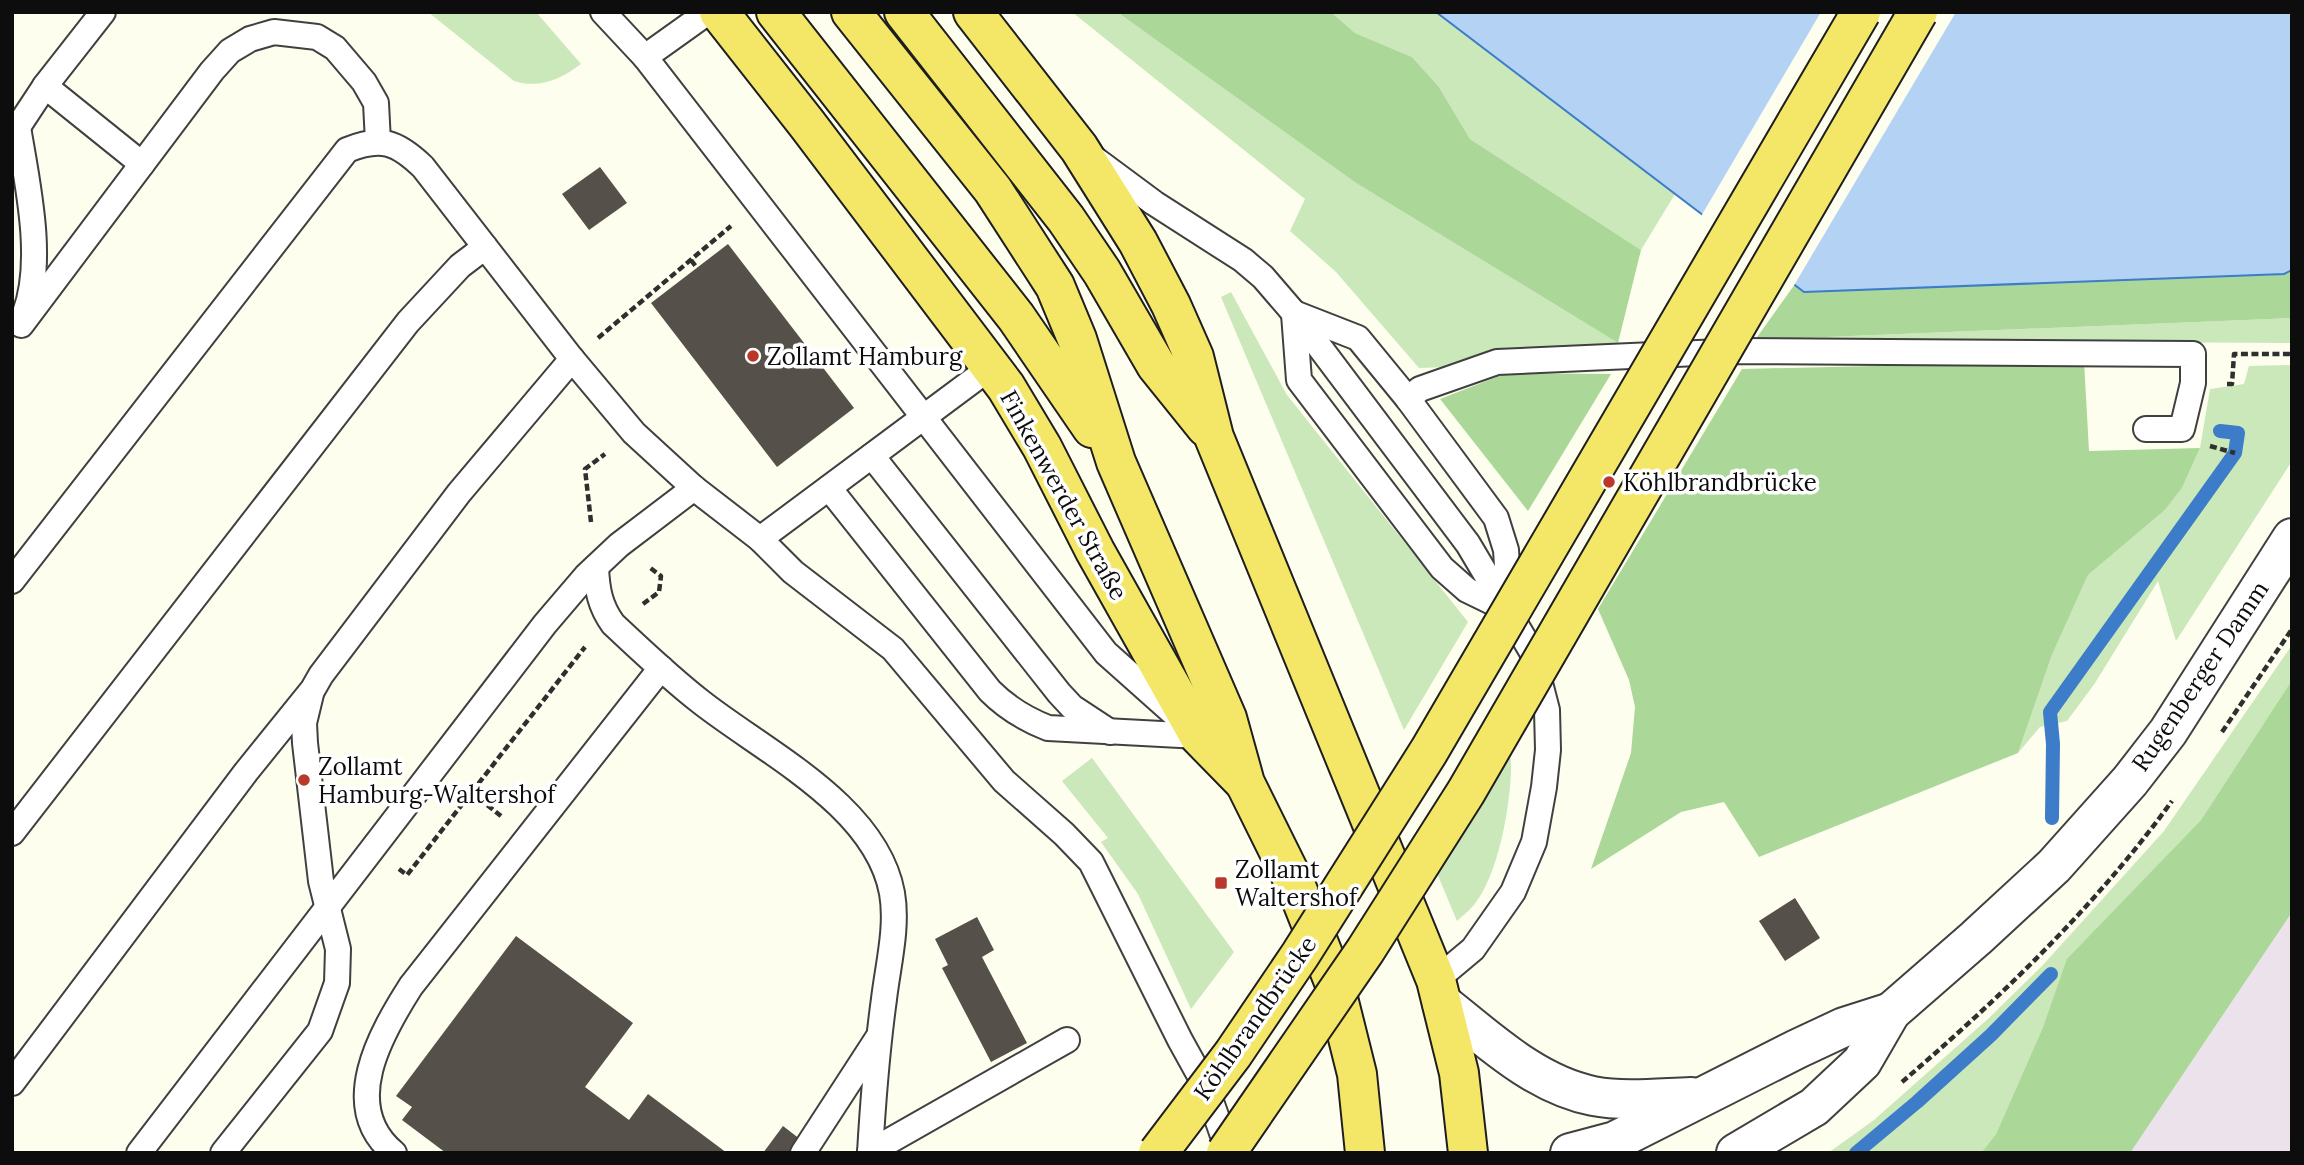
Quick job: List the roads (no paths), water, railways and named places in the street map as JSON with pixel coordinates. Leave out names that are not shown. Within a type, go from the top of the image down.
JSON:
[{"type":"main road","name":"Finkenwerder Straße","points":[[719,12],[1006,387],[1042,447],[1094,551],[1199,736],[1245,783]]},
{"type":"main road","name":"Finkenwerder Straße","points":[[776,12],[1016,317],[1115,461]]},
{"type":"main road","name":"Finkenwerder Straße","points":[[851,12],[993,190],[1055,286],[1077,339],[1115,461],[1227,718],[1245,783],[1296,886],[1334,982],[1357,1074],[1364,1153]]},
{"type":"main road","points":[[904,12],[1066,219],[1102,272],[1156,365],[1214,437]]},
{"type":"main road","points":[[973,12],[1079,148],[1138,242],[1194,357],[1214,437],[1439,992],[1459,1073],[1468,1153]]},
{"type":"main road","name":"Köhlbrandbrücke","points":[[1153,1144],[1233,1054],[1429,751],[1861,12]]},
{"type":"main road","points":[[1228,1153],[1365,951],[1466,792],[1918,12]]},
{"type":"street","name":"Rugenberger Damm","points":[[1736,1153],[1814,1107],[1824,1098],[1862,1062],[1891,1012],[1976,939],[2053,866],[2130,781],[2168,732],[2292,538]]},
{"type":"street","name":"Rugenberger Damm","points":[[1439,992],[1511,1057],[1534,1072],[1566,1086],[1593,1096],[1700,1097]]},
{"type":"street","name":"Rugenberger Damm","points":[[1570,1153],[1615,1141],[1844,1027],[1891,1012]]},
{"type":"lane","points":[[16,330],[31,299],[33,246],[32,215],[15,131],[45,86],[103,12]]},
{"type":"lane","points":[[603,12],[645,57],[1106,653],[1199,736]]},
{"type":"lane","points":[[645,57],[708,12]]},
{"type":"lane","points":[[16,330],[230,51],[250,39],[274,32],[317,37],[335,48],[364,82],[376,103],[378,142]]},
{"type":"lane","points":[[45,86],[142,164]]},
{"type":"lane","points":[[12,581],[347,150],[378,142],[392,144],[407,151],[423,167],[572,359],[634,433],[694,488],[760,539],[793,572],[893,649],[1004,781],[1091,862],[1180,1041],[1206,1087],[1228,1153]]},
{"type":"lane","points":[[1079,148],[1263,277],[1294,313],[1468,544],[1532,652],[1547,710],[1545,775],[1534,842],[1513,891],[1439,992]]},
{"type":"lane","points":[[12,833],[408,322],[460,266],[485,247]]},
{"type":"lane","points":[[1294,313],[1358,338],[1408,399],[1496,518],[1506,550],[1508,582],[1504,608]]},
{"type":"lane","points":[[1294,313],[1299,380],[1442,568],[1467,590],[1504,608]]},
{"type":"lane","points":[[1408,399],[1420,389],[1497,362],[1743,351],[2193,354],[2193,383],[2182,429],[2146,429]]},
{"type":"lane","points":[[12,1083],[459,493],[572,359]]},
{"type":"lane","points":[[760,539],[991,367]]},
{"type":"lane","points":[[872,456],[1059,693],[1072,707],[1111,732]]},
{"type":"lane","points":[[139,1153],[545,624],[619,545],[694,488]]},
{"type":"lane","points":[[829,488],[990,691],[1006,707],[1048,728],[1199,736]]},
{"type":"lane","points":[[596,567],[597,592],[604,611],[614,624],[701,702],[828,795],[860,827],[881,856],[892,893],[894,917],[879,1036],[870,1152]]},
{"type":"lane","points":[[394,1153],[374,1130],[368,1110],[367,1087],[379,1041],[393,1014],[411,986],[661,668]]},
{"type":"lane","points":[[223,1153],[320,1031],[337,983],[338,949],[321,881],[304,723],[313,689]]},
{"type":"lane","points":[[803,1153],[879,1036]]},
{"type":"lane","points":[[870,1152],[1067,1040]]},
{"type":"lane","points":[[1153,1144],[1167,1153]]},
{"type":"water","points":[[1436,12],[2292,12],[2292,270],[2284,274],[1804,292]]},
{"type":"waterway","points":[[2052,818],[2053,744],[2050,712],[2235,453],[2238,433],[2220,431]]},
{"type":"waterway","points":[[1856,1153],[1991,1035],[2051,974]]},
{"type":"place","name":"Zollamt Hamburg","points":[[753,356]]},
{"type":"place","name":"Köhlbrandbrücke","points":[[1609,482]]},
{"type":"place","name":"Zollamt Hamburg-Waltershof","points":[[304,780]]},
{"type":"place","name":"Zollamt Waltershof","points":[[1221,883]]}]
